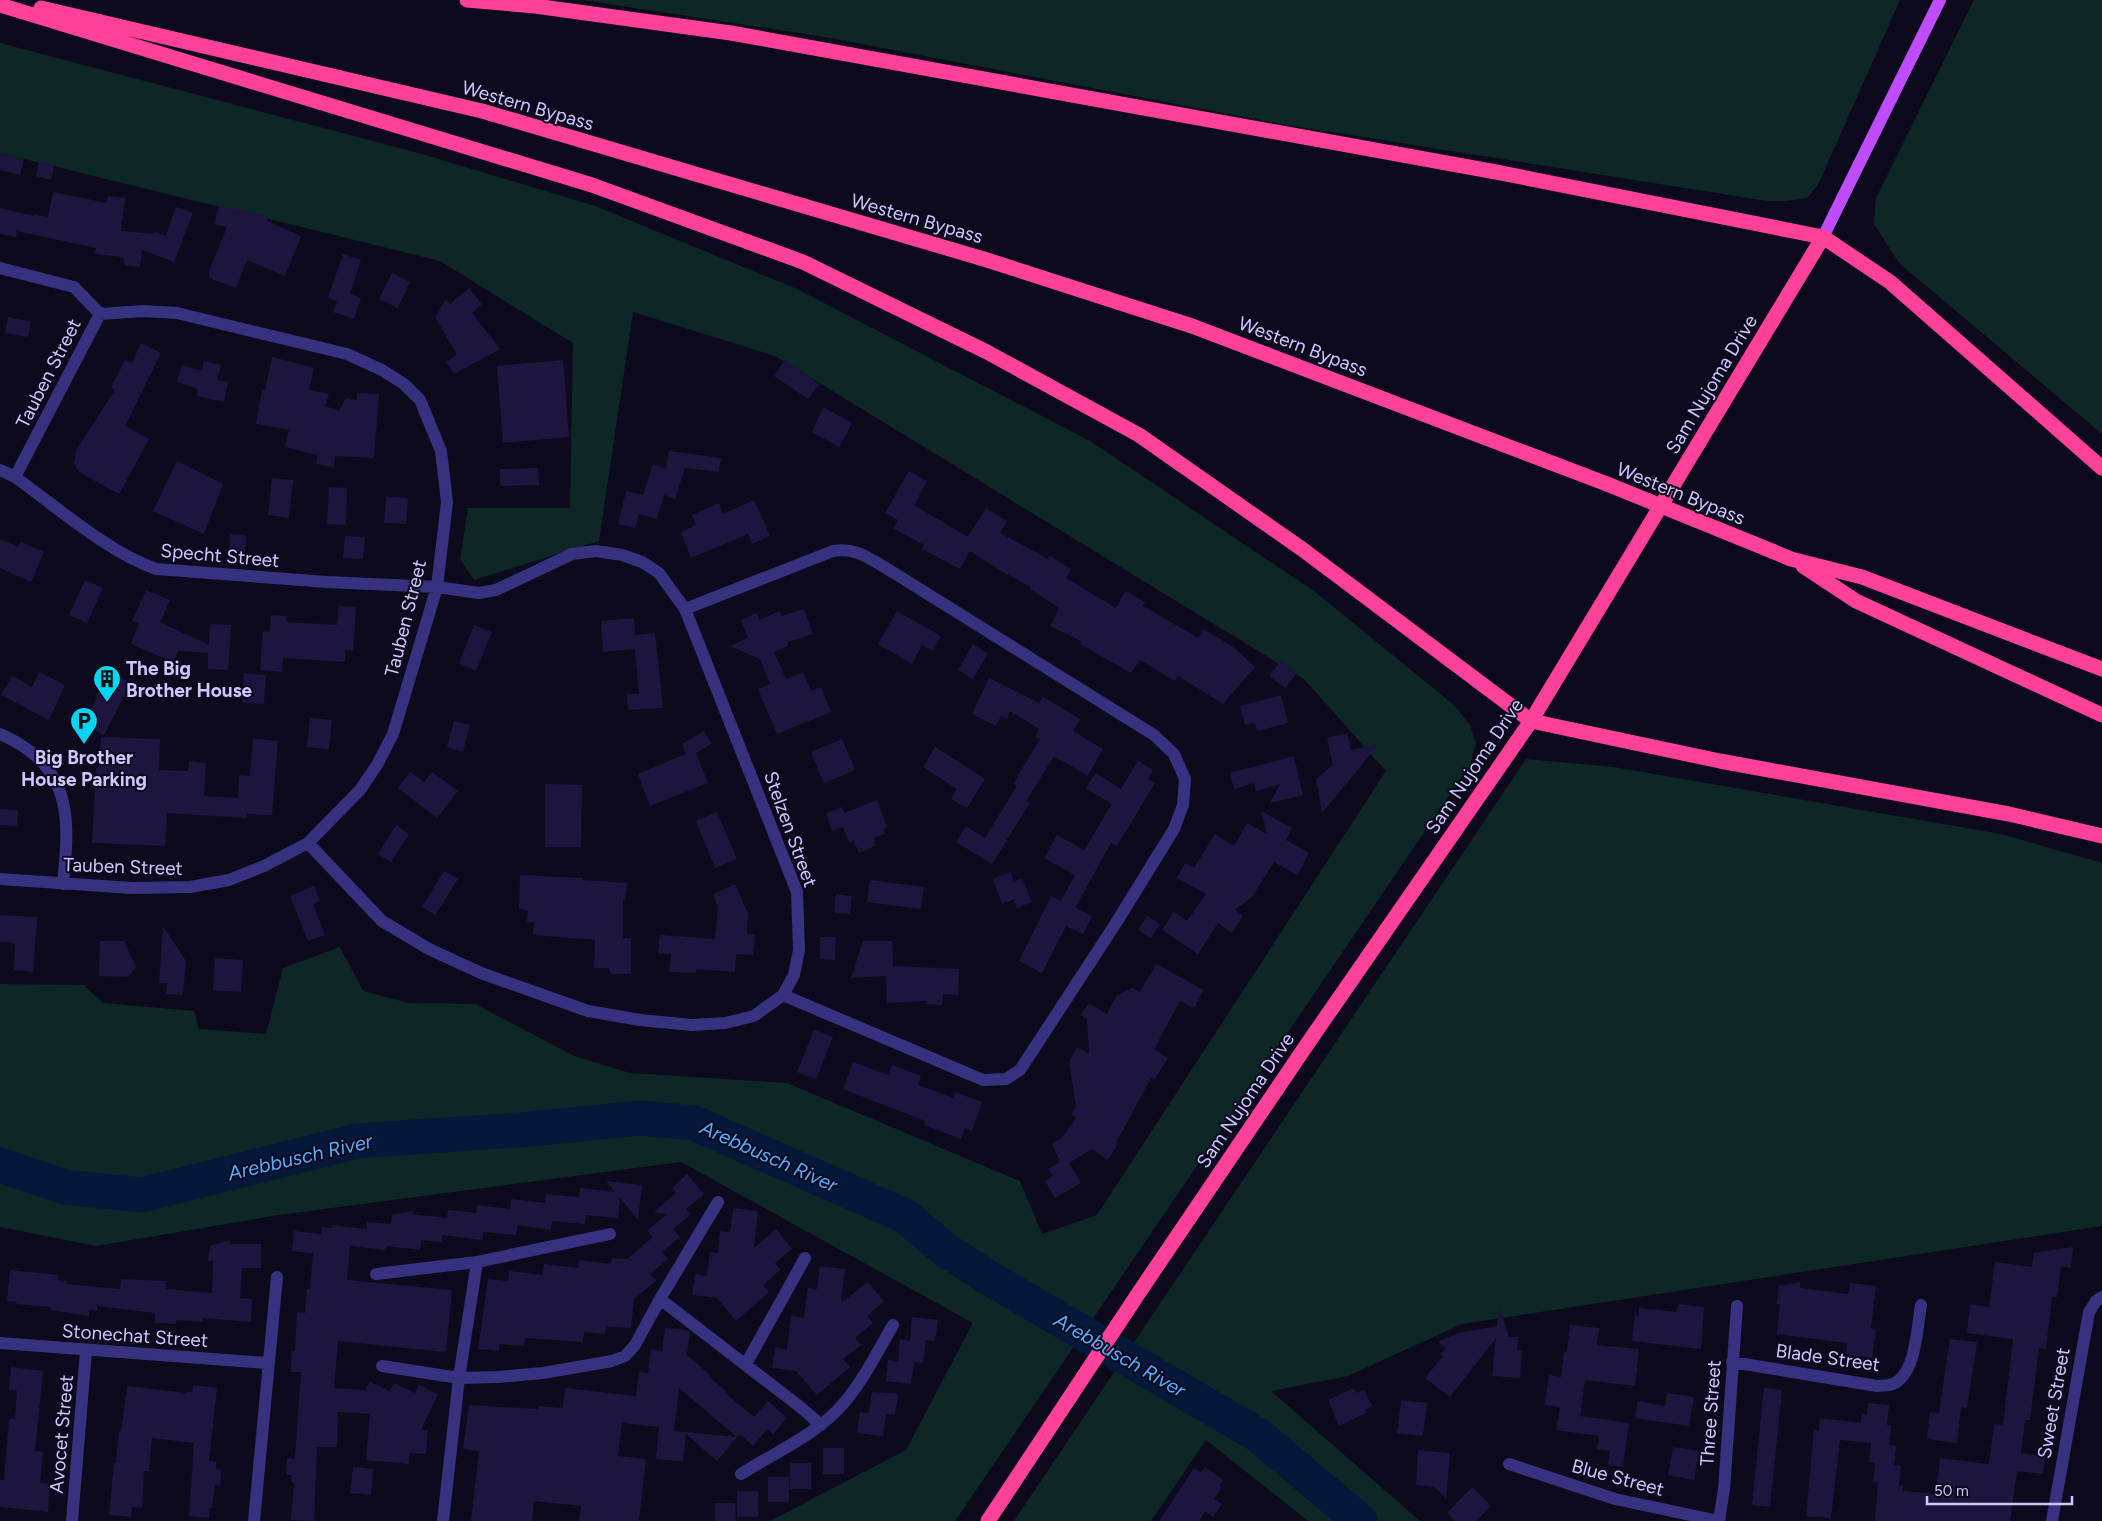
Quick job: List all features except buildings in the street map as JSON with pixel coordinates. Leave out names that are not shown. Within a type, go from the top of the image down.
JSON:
[{"type":"highway","name":"Western Bypass","points":[[6,0],[482,111],[977,257],[1192,326],[1607,484],[1791,559],[1862,577],[2102,669]]},
{"type":"highway","points":[[467,0],[535,6],[750,37],[1496,172],[1823,237],[1890,282],[2102,468]]},
{"type":"highway","points":[[0,5],[592,186],[803,262],[988,352],[1139,435],[1302,548],[1531,721],[1720,761],[2009,814],[2102,836]]},
{"type":"highway","name":"Sam Nujoma Drive","points":[[988,1521],[1140,1291],[1308,1043],[1531,721],[1823,237]]},
{"type":"highway","name":"Western Bypass","points":[[1791,559],[1856,601],[2102,715]]},
{"type":"main road","name":"Sam Nujoma Drive","points":[[1823,237],[1940,0]]},
{"type":"street","points":[[0,268],[74,287],[100,314]]},
{"type":"street","name":"Tauben Street","points":[[0,879],[132,888],[190,887],[229,880],[264,866],[308,843],[360,790],[377,765],[389,742],[437,587],[447,502],[441,451],[420,400],[404,384],[382,370],[347,354],[177,313],[144,311],[100,314],[16,477]]},
{"type":"street","name":"Specht Street","points":[[0,470],[16,477],[113,548],[136,562],[156,569],[327,582],[437,587]]},
{"type":"street","points":[[685,609],[833,551],[845,549],[857,552],[886,568],[1154,735],[1174,754],[1185,779],[1183,805],[1174,829],[1116,923],[1020,1070],[1006,1079],[982,1080],[783,995]]},
{"type":"street","name":"Stelzen Street","points":[[308,843],[382,921],[429,949],[482,973],[588,1011],[640,1020],[683,1024],[725,1023],[754,1016],[783,995],[794,976],[799,950],[797,892],[685,609],[659,574],[642,562],[622,555],[596,551],[572,554],[496,590],[479,593],[437,587]]},
{"type":"street","points":[[0,734],[10,738],[38,756],[56,779],[66,813],[67,827],[63,884]]},
{"type":"street","points":[[382,1366],[459,1378],[498,1377],[542,1373],[612,1361],[625,1356],[635,1345],[718,1202]]},
{"type":"street","points":[[376,1274],[476,1262],[610,1234]]},
{"type":"street","points":[[746,1364],[805,1258]]},
{"type":"street","points":[[443,1521],[459,1378],[476,1262]]},
{"type":"street","points":[[254,1521],[267,1363],[277,1277]]},
{"type":"street","name":"Sweet Street","points":[[2052,1521],[2089,1312],[2096,1300],[2102,1297]]},
{"type":"street","points":[[660,1299],[746,1364],[821,1425]]},
{"type":"street","name":"Three Street","points":[[1719,1521],[1724,1490],[1736,1306]]},
{"type":"street","name":"Blade Street","points":[[1732,1362],[1877,1386],[1892,1384],[1904,1376],[1911,1362],[1921,1306]]},
{"type":"street","points":[[741,1474],[821,1425],[844,1404],[893,1325]]},
{"type":"street","name":"Stonechat Street","points":[[0,1343],[267,1363]]},
{"type":"street","name":"Avocet Street","points":[[72,1521],[86,1350]]},
{"type":"street","name":"Blue Street","points":[[1509,1464],[1614,1499],[1719,1521]]},
{"type":"green space","points":[[583,0],[1900,0],[1818,185],[1807,198],[1788,201],[1767,201],[1287,125],[825,37]]},
{"type":"green space","points":[[1974,0],[2102,0],[2102,434],[1899,263],[1874,224],[1876,198]]},
{"type":"green space","points":[[0,43],[422,154],[595,206],[797,289],[1090,441],[1314,591],[1454,705],[1470,725],[1476,743],[1470,765],[955,1521],[770,1521],[906,1450],[973,1323],[681,1162],[279,1215],[96,1246],[0,1227],[0,984],[84,985],[103,1003],[194,1011],[199,1029],[266,1034],[283,968],[340,947],[363,991],[409,1003],[475,1004],[574,1056],[630,1073],[787,1083],[1020,1181],[1042,1234],[1097,1215],[1386,771],[1304,679],[775,356],[633,312],[599,541],[474,580],[460,559],[468,508],[570,508],[573,343],[440,261],[0,153]]},
{"type":"green space","points":[[1526,759],[1614,767],[2001,834],[2102,863],[2102,1226],[1462,1324],[1348,1376],[1271,1391],[1420,1521],[1308,1521],[1206,1440],[1151,1521],[1014,1521]]},
{"type":"waterway","name":"Arebbusch River","points":[[0,1165],[65,1187],[141,1195],[357,1141],[531,1129],[640,1118],[694,1123],[905,1216],[947,1251],[989,1278],[1258,1435],[1360,1521]]},
{"type":"place","name":"The Big Brother House","points":[[107,703]]},
{"type":"place","name":"Big Brother House Parking","points":[[84,745]]}]
